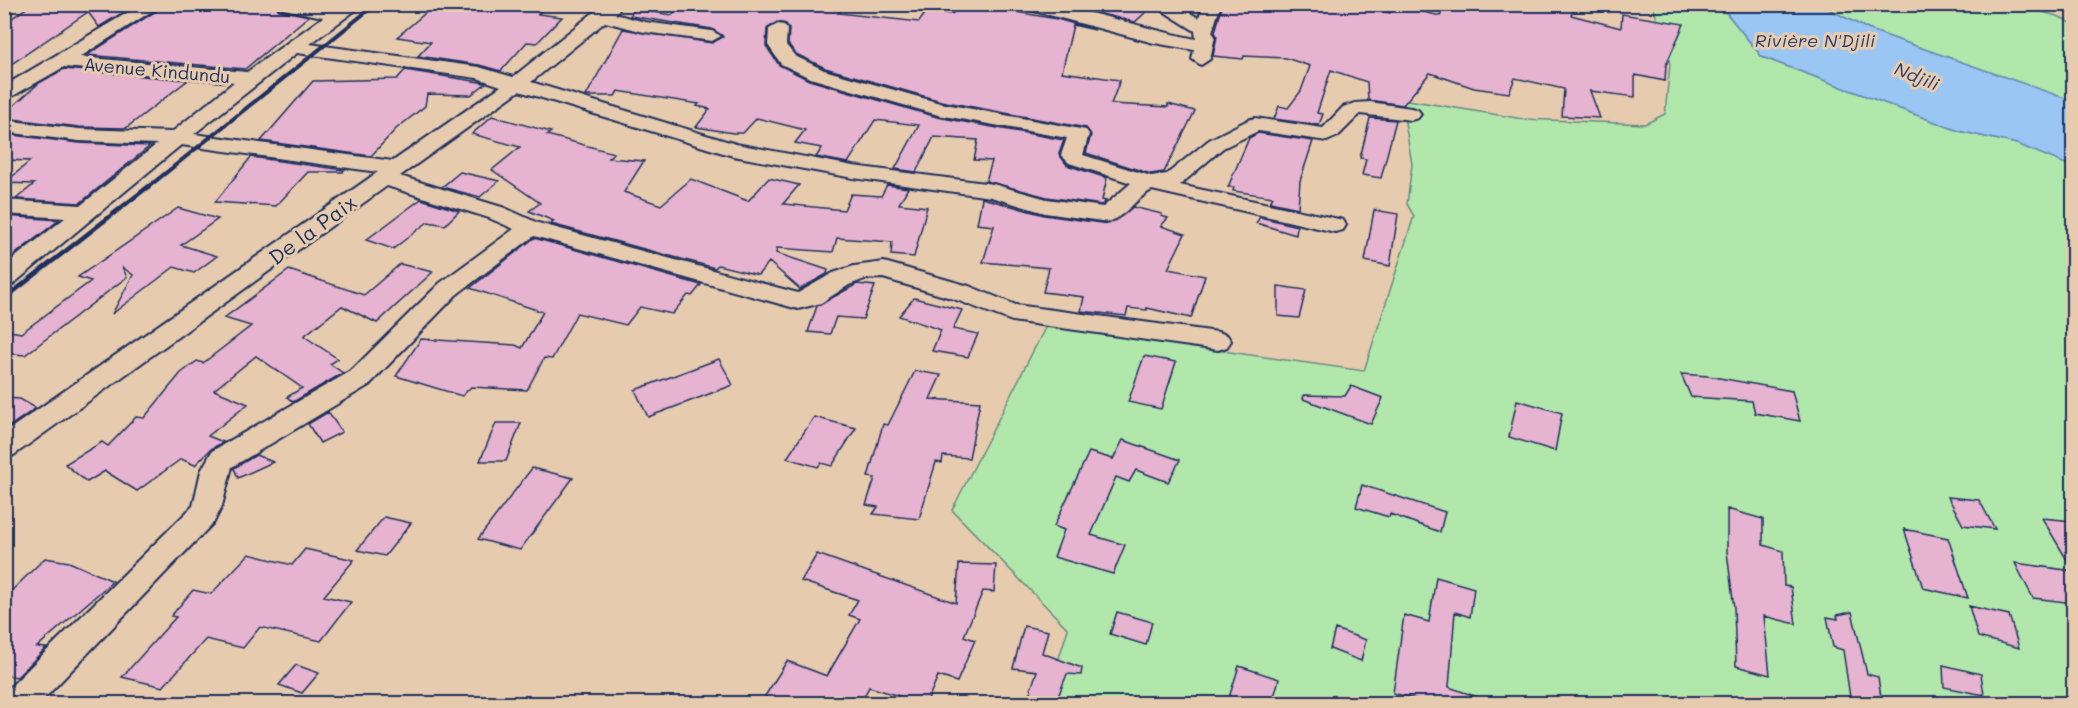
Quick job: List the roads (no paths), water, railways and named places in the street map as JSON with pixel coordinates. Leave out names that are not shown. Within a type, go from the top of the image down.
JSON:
[{"type":"street","points":[[7,91],[63,61],[155,4]]},
{"type":"street","points":[[285,4],[347,9]]},
{"type":"street","points":[[1029,4],[1154,37],[1203,45]]},
{"type":"street","points":[[1160,4],[1203,45]]},
{"type":"street","points":[[1203,45],[1212,4]]},
{"type":"street","points":[[605,8],[644,27],[712,36]]},
{"type":"street","name":"De la Paix","points":[[4,448],[81,391],[518,83],[605,8]]},
{"type":"street","points":[[4,279],[251,78],[347,9]]},
{"type":"street","points":[[778,29],[777,45],[788,60],[817,74],[938,109],[1079,134],[1072,155],[1076,159],[1174,190],[1335,225]]},
{"type":"street","points":[[294,47],[479,73],[733,150],[853,172],[993,191],[1045,206],[1108,215],[1135,190],[1152,182],[1173,180],[1216,144],[1255,124],[1327,135],[1340,126],[1348,112],[1357,108],[1412,114]]},
{"type":"street","name":"Avenue Kindundu","points":[[63,61],[251,78]]},
{"type":"street","points":[[4,126],[79,135],[175,138],[390,173],[497,213],[530,228],[798,301],[812,297],[841,279],[862,271],[884,270],[960,292],[1012,313],[1218,341]]},
{"type":"street","points":[[4,207],[88,212]]},
{"type":"street","points":[[16,704],[204,514],[213,499],[215,468],[222,459],[360,378],[448,289],[530,228]]},
{"type":"water","name":"Rivière N'Djili","points":[[1720,5],[1820,5],[1870,30],[2073,101],[2073,167],[2017,144],[1959,131],[1762,57]]},
{"type":"railway","points":[[147,188],[376,4]]},
{"type":"railway","points":[[4,299],[149,186]]},
{"type":"water label","name":"Ndjili","points":[[1917,76]]}]
